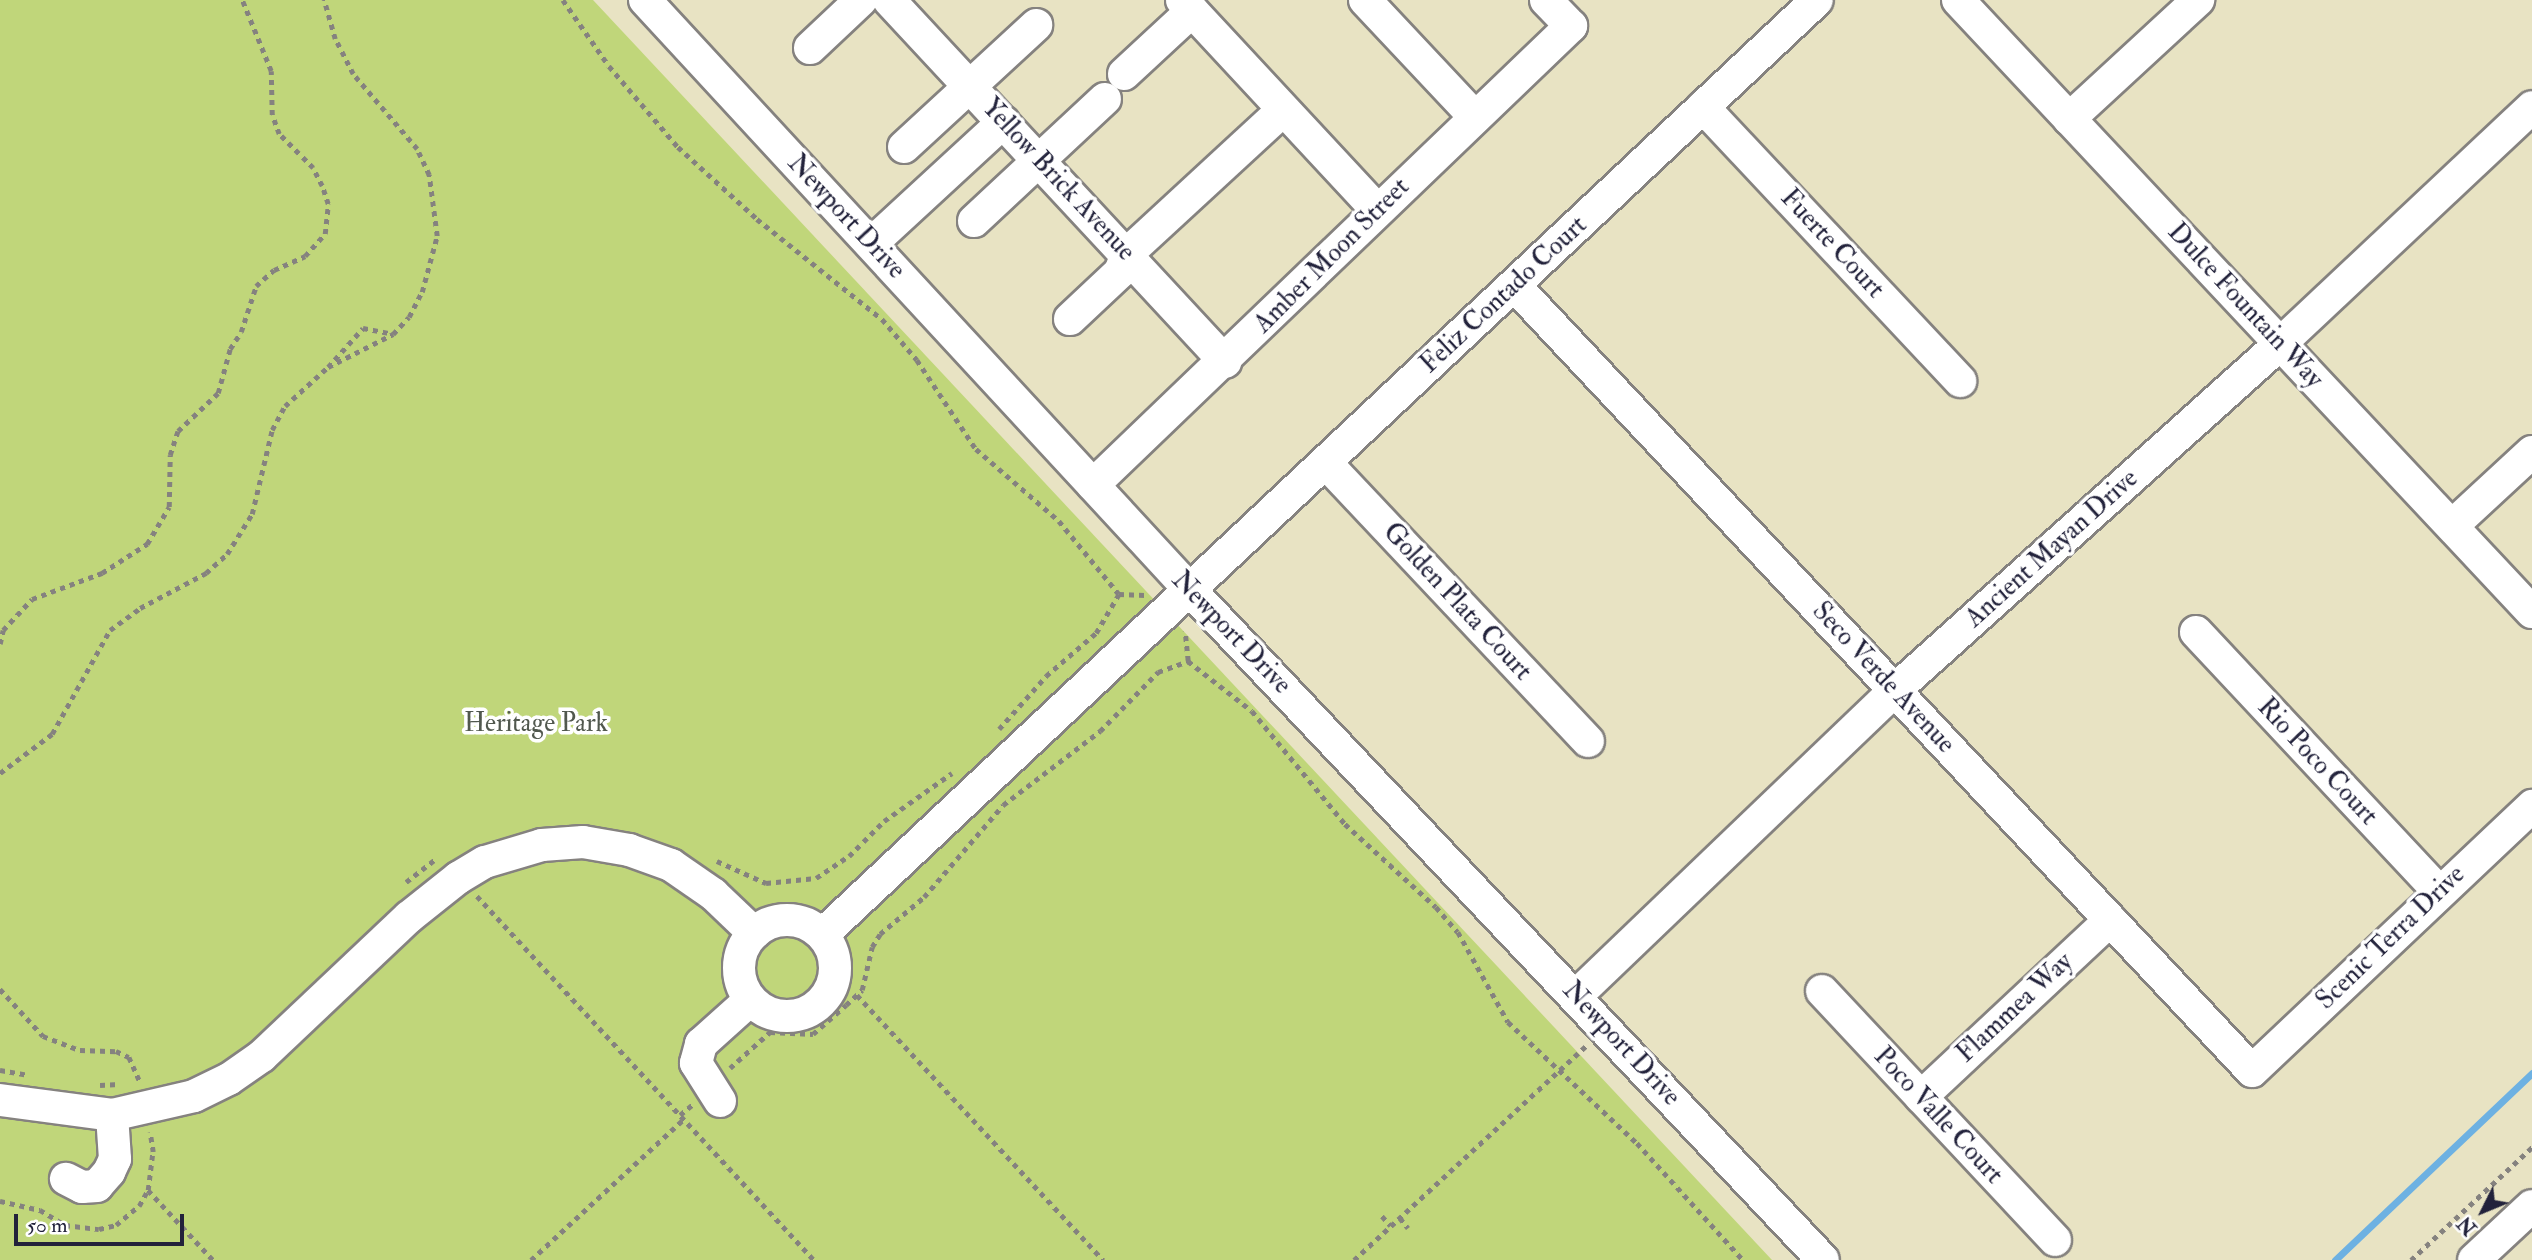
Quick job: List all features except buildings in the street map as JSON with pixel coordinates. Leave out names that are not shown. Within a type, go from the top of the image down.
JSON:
[{"type":"street","points":[[810,48],[862,0]]},
{"type":"street","name":"Yellow Brick Avenue","points":[[889,0],[1225,362]]},
{"type":"street","points":[[1366,0],[1475,117]]},
{"type":"street","name":"Amber Moon Street","points":[[1093,485],[1225,362],[1377,210],[1571,26],[1546,0]]},
{"type":"street","name":"Dulce Fountain Way","points":[[1958,0],[2532,612]]},
{"type":"street","points":[[2070,119],[2198,0]]},
{"type":"street","name":"Newport Drive","points":[[657,4],[871,244],[1183,582],[1577,995],[1823,1260]]},
{"type":"street","points":[[974,220],[1114,86],[1187,6],[1377,210]]},
{"type":"street","name":"Feliz Contado Court","points":[[822,935],[1183,582],[1326,463],[1703,107],[1799,6]]},
{"type":"street","points":[[904,147],[1036,25]]},
{"type":"street","name":"Fuerte Court","points":[[1703,107],[1960,381]]},
{"type":"street","name":"Ancient Mayan Drive","points":[[1577,995],[1895,690],[2280,344],[2532,107]]},
{"type":"street","points":[[1070,319],[1120,272],[1127,254],[1283,110]]},
{"type":"street","points":[[871,244],[1003,122]]},
{"type":"street","name":"Seco Verde Avenue","points":[[1514,285],[2252,1071]]},
{"type":"street","points":[[2452,526],[2532,452]]},
{"type":"street","name":"Golden Plata Court","points":[[1326,463],[1588,741]]},
{"type":"street","name":"Rio Poco Court","points":[[2196,632],[2439,891]]},
{"type":"street","name":"Scenic Terra Drive","points":[[2252,1071],[2439,891],[2532,806]]},
{"type":"street","points":[[0,1100],[112,1115],[182,1099],[229,1079],[262,1056],[409,917],[458,878],[485,862],[542,845],[583,842],[629,850],[671,865],[713,894],[754,933]]},
{"type":"street","points":[[790,919],[806,923],[822,935],[835,960],[835,976],[824,997],[806,1013],[792,1016],[762,1010],[750,1000],[738,970],[740,954],[754,933],[773,921],[790,919]]},
{"type":"street","name":"Flammea Way","points":[[1921,1097],[2110,920]]},
{"type":"street","name":"Poco Valle Court","points":[[1822,991],[2055,1240]]},
{"type":"street","points":[[715,1095],[695,1063],[701,1044],[750,1000]]},
{"type":"street","points":[[66,1179],[82,1187],[97,1186],[109,1172],[115,1159],[112,1115]]},
{"type":"street","points":[[2478,1259],[2532,1206]]},
{"type":"path","points":[[0,644],[3,630],[32,598],[102,573],[148,544],[169,507],[170,455],[178,431],[218,393],[230,349],[241,332],[256,286],[274,270],[305,256],[325,234],[328,204],[322,186],[313,168],[279,134],[272,115],[271,71],[242,0]]},
{"type":"path","points":[[324,0],[335,39],[353,74],[417,149],[436,204],[433,263],[409,317],[393,334],[328,367]]},
{"type":"path","points":[[563,0],[609,66],[678,148],[757,219],[882,319],[917,360],[976,449],[1059,521],[1119,593],[1148,595],[1183,582]]},
{"type":"path","points":[[0,773],[52,734],[110,631],[139,608],[206,573],[227,554],[253,514],[272,430],[285,406],[328,367],[363,328],[393,334]]},
{"type":"path","points":[[989,740],[1046,676],[1096,633],[1119,593]]},
{"type":"path","points":[[1185,631],[1188,661],[1252,711],[1345,824],[1436,906],[1458,932],[1508,1022],[1646,1152],[1743,1260]]},
{"type":"path","points":[[531,1260],[682,1117],[715,1095],[770,1032],[813,1034],[857,995],[880,934],[924,897],[1003,805],[1100,731],[1158,671],[1188,661]]},
{"type":"path","points":[[708,856],[766,883],[816,878],[849,856],[884,821],[963,765]]},
{"type":"path","points":[[397,891],[447,852]]},
{"type":"path","points":[[471,889],[814,1260]]},
{"type":"path","points":[[0,989],[43,1036],[80,1050],[116,1051],[129,1057],[142,1089]]},
{"type":"path","points":[[857,995],[1102,1260]]},
{"type":"path","points":[[1354,1260],[1588,1045]]},
{"type":"path","points":[[0,1070],[36,1076]]},
{"type":"path","points":[[93,1085],[151,1079]]},
{"type":"path","points":[[2411,1260],[2532,1147]]},
{"type":"path","points":[[148,1190],[213,1260]]},
{"type":"path","points":[[1382,1216],[1391,1226]]},
{"type":"path","points":[[1399,1218],[1408,1228]]},
{"type":"green space","name":"Heritage Park","points":[[0,0],[593,0],[1772,1260],[0,1260]]},
{"type":"waterway","points":[[2335,1260],[2532,1073]]}]
